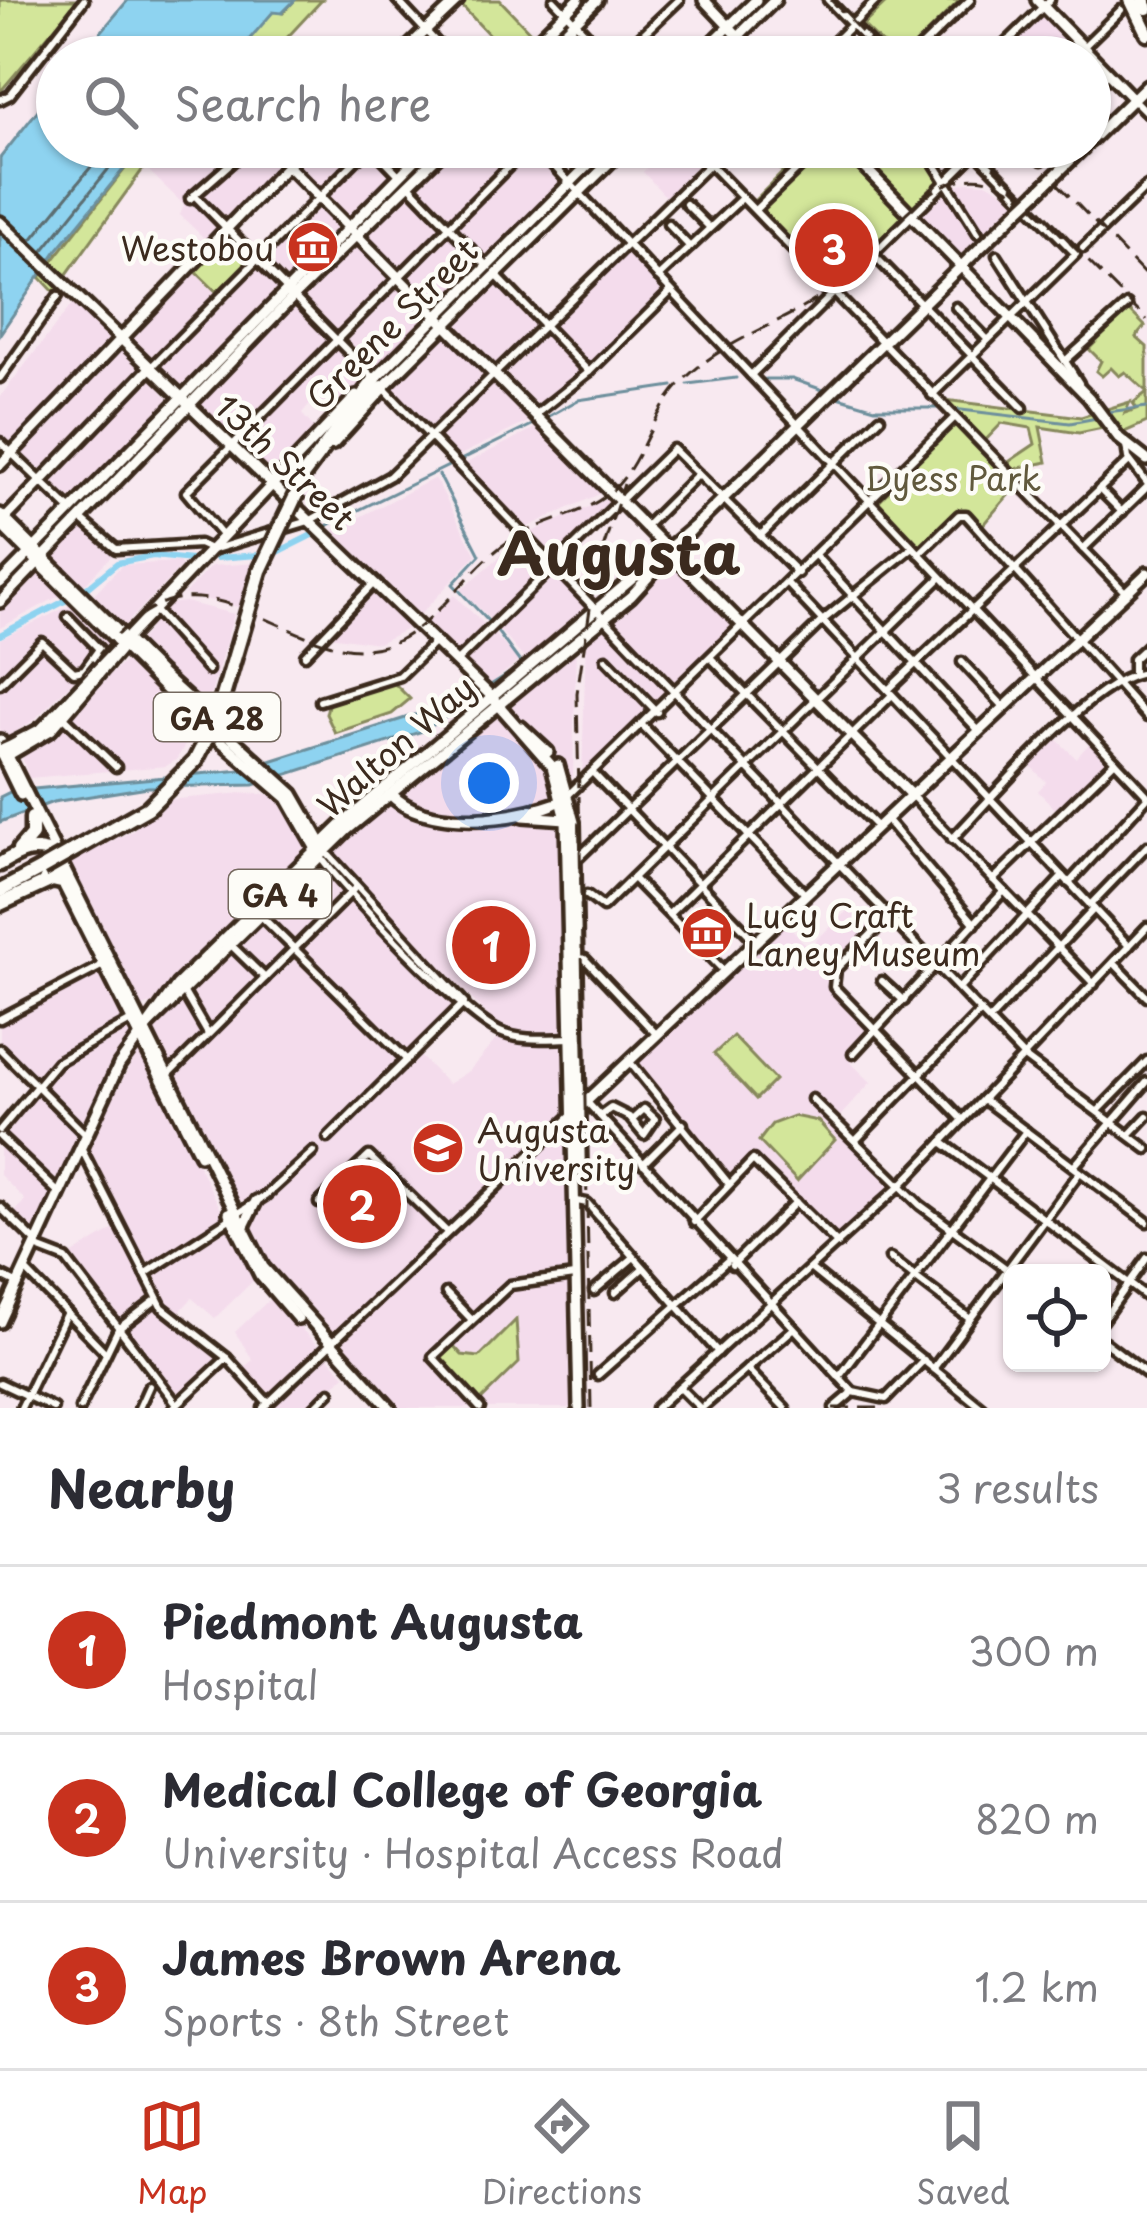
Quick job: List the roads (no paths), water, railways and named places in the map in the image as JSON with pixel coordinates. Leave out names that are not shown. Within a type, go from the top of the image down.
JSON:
[{"type":"highway","points":[[1126,3],[1143,8],[1147,33]]},
{"type":"highway","name":"GA 28","points":[[0,888],[47,865],[144,803],[182,768],[205,728],[254,566],[295,491],[379,383]]},
{"type":"highway","points":[[0,864],[31,838],[31,813]]},
{"type":"highway","points":[[14,855],[33,848],[61,882]]},
{"type":"highway","points":[[0,904],[47,865]]},
{"type":"main road","points":[[421,36],[458,0]]},
{"type":"main road","points":[[541,36],[578,0]]},
{"type":"main road","points":[[560,36],[597,0]]},
{"type":"main road","points":[[704,0],[738,36],[775,0]]},
{"type":"main road","points":[[719,36],[756,0]]},
{"type":"main road","points":[[1043,2],[1073,36]]},
{"type":"main road","points":[[1111,76],[1133,99]]},
{"type":"main road","name":"Walton Way","points":[[1111,121],[1147,85]]},
{"type":"main road","points":[[0,465],[284,168]]},
{"type":"main road","points":[[290,168],[911,795]]},
{"type":"main road","points":[[0,602],[72,510],[136,452],[353,231],[408,168]]},
{"type":"main road","points":[[353,231],[426,168]]},
{"type":"main road","name":"Greene Street","points":[[379,383],[436,315],[585,168]]},
{"type":"main road","name":"Greene Street","points":[[3,752],[36,742],[269,483],[446,324],[604,168]]},
{"type":"main road","points":[[865,168],[1010,318],[1061,363],[1126,445],[1147,460]]},
{"type":"main road","name":"Walton Way","points":[[143,1034],[180,988],[273,895],[489,695],[600,615],[671,551],[1063,168]]},
{"type":"main road","name":"13th Street","points":[[0,222],[456,662],[552,766],[568,798],[575,1038]]},
{"type":"main road","points":[[150,368],[2,519],[189,705],[293,794],[321,850]]},
{"type":"main road","points":[[0,584],[81,519],[136,452]]},
{"type":"main road","points":[[199,544],[201,563]]},
{"type":"main road","points":[[579,1408],[574,1132],[580,1108],[1147,573]]},
{"type":"main road","points":[[115,633],[138,630]]},
{"type":"main road","points":[[105,654],[115,633]]},
{"type":"main road","name":"Greene Street","points":[[61,713],[105,654],[125,644]]},
{"type":"main road","points":[[3,752],[31,813],[47,865],[132,1015]]},
{"type":"main road","name":"Walton Way","points":[[321,850],[333,832],[387,791]]},
{"type":"main road","points":[[568,798],[580,1108],[577,1201]]},
{"type":"main road","points":[[524,816],[566,819]]},
{"type":"main road","points":[[314,829],[333,832]]},
{"type":"main road","points":[[61,882],[166,1077],[267,1283],[390,1408]]},
{"type":"main road","name":"Walton Way","points":[[0,1322],[86,1136],[143,1034],[166,998],[180,988]]},
{"type":"main road","points":[[132,1015],[166,998]]},
{"type":"main road","points":[[143,1034],[263,1267],[326,1342]]},
{"type":"main road","points":[[243,1228],[256,1201]]},
{"type":"main road","points":[[267,1283],[296,1308]]},
{"type":"street","points":[[56,36],[84,0]]},
{"type":"street","points":[[397,0],[431,36]]},
{"type":"street","points":[[554,0],[588,36]]},
{"type":"street","points":[[641,36],[679,0]]},
{"type":"street","points":[[831,0],[866,36]]},
{"type":"street","points":[[840,36],[877,0]]},
{"type":"street","points":[[933,36],[970,0]]},
{"type":"street","points":[[1011,36],[1043,2]]},
{"type":"street","points":[[1094,36],[1126,3]]},
{"type":"street","points":[[0,100],[10,95],[36,62]]},
{"type":"street","points":[[1133,99],[1147,113]]},
{"type":"street","points":[[225,168],[192,197],[338,339],[1024,1057],[1147,1149]]},
{"type":"street","points":[[150,368],[348,168]]},
{"type":"street","points":[[392,168],[589,372]]},
{"type":"street","points":[[510,168],[185,495],[225,537],[317,528],[390,476],[705,168]]},
{"type":"street","points":[[554,168],[1147,797],[959,988]]},
{"type":"street","points":[[713,168],[1126,593]]},
{"type":"street","points":[[754,210],[799,168]]},
{"type":"street","points":[[938,168],[978,233]]},
{"type":"street","points":[[751,375],[960,168]]},
{"type":"street","points":[[995,168],[1080,251]]},
{"type":"street","points":[[936,398],[971,356],[1147,186]]},
{"type":"street","points":[[658,277],[742,198]]},
{"type":"street","points":[[686,203],[710,228]]},
{"type":"street","points":[[668,224],[690,247]]},
{"type":"street","points":[[874,255],[1023,408]]},
{"type":"street","points":[[997,255],[1061,363],[1127,305]]},
{"type":"street","points":[[539,419],[671,291]]},
{"type":"street","points":[[0,378],[58,296]]},
{"type":"street","points":[[956,307],[988,340]]},
{"type":"street","points":[[387,791],[404,810],[427,819],[524,816],[568,798],[954,416]]},
{"type":"street","points":[[760,536],[880,418]]},
{"type":"street","points":[[0,442],[116,549],[199,544],[212,550]]},
{"type":"street","points":[[1083,549],[1147,485],[1129,461],[1126,445]]},
{"type":"street","points":[[456,662],[673,449],[798,573]]},
{"type":"street","points":[[669,914],[851,736],[917,663],[1129,461]]},
{"type":"street","points":[[644,524],[698,474]]},
{"type":"street","points":[[1099,489],[1122,512]]},
{"type":"street","points":[[571,866],[822,621],[962,514],[1080,637],[1115,685],[1147,717]]},
{"type":"street","points":[[815,555],[979,731]]},
{"type":"street","points":[[587,895],[601,908],[941,577]]},
{"type":"street","points":[[305,655],[374,583]]},
{"type":"street","points":[[787,584],[1129,946]]},
{"type":"street","points":[[0,684],[42,642],[76,673],[105,654],[72,620],[85,606]]},
{"type":"street","points":[[155,611],[208,670]]},
{"type":"street","points":[[320,701],[400,676],[435,642]]},
{"type":"street","points":[[952,838],[1072,717],[1139,673],[1135,655],[1147,646]]},
{"type":"street","points":[[711,658],[819,768],[881,823],[975,924]]},
{"type":"street","points":[[606,659],[657,712]]},
{"type":"street","points":[[962,662],[1005,708]]},
{"type":"street","points":[[61,713],[116,767]]},
{"type":"street","points":[[643,726],[806,895]]},
{"type":"street","points":[[993,880],[1114,761]]},
{"type":"street","points":[[594,774],[756,942]]},
{"type":"street","points":[[387,791],[410,808],[432,814],[520,812],[568,798]]},
{"type":"street","points":[[911,795],[1094,984]]},
{"type":"street","points":[[989,1020],[1147,846]]},
{"type":"street","points":[[321,850],[372,910],[497,1031],[518,1038],[575,1038]]},
{"type":"street","points":[[633,878],[724,972]]},
{"type":"street","points":[[166,1077],[353,890]]},
{"type":"street","points":[[853,1054],[1004,891]]},
{"type":"street","points":[[255,913],[407,1060]]},
{"type":"street","points":[[889,916],[833,976],[837,992],[963,1120]]},
{"type":"street","points":[[656,1408],[901,1185],[1147,927]]},
{"type":"street","points":[[227,942],[265,978]]},
{"type":"street","points":[[576,957],[585,959],[657,1035]]},
{"type":"street","points":[[1114,963],[1147,997]]},
{"type":"street","points":[[0,1019],[103,965]]},
{"type":"street","points":[[882,981],[904,1001]]},
{"type":"street","points":[[180,988],[208,1034]]},
{"type":"street","points":[[328,1138],[464,1004]]},
{"type":"street","points":[[856,1140],[981,1011]]},
{"type":"street","points":[[59,1194],[0,1133],[57,1062],[132,1015]]},
{"type":"street","points":[[0,1049],[86,1136]]},
{"type":"street","points":[[629,1061],[730,1185]]},
{"type":"street","points":[[1097,1112],[1147,1061]]},
{"type":"street","points":[[1014,1264],[1109,1120],[1147,1082]]},
{"type":"street","points":[[812,1099],[901,1185],[1003,1267]]},
{"type":"street","points":[[983,1099],[1147,1222]]},
{"type":"street","points":[[81,1148],[157,1299],[227,1358],[266,1405],[326,1342],[580,1108],[600,1116],[769,1306],[853,1392],[886,1399],[925,1360]]},
{"type":"street","points":[[600,1116],[611,1108],[632,1120]]},
{"type":"street","points":[[1129,1136],[1147,1116]]},
{"type":"street","points":[[643,1164],[682,1124]]},
{"type":"street","points":[[556,1131],[574,1132]]},
{"type":"street","points":[[838,1377],[1026,1131]]},
{"type":"street","points":[[942,1142],[1147,1297]]},
{"type":"street","points":[[146,1274],[256,1201],[313,1152]]},
{"type":"street","points":[[319,1203],[369,1156],[447,1232]]},
{"type":"street","points":[[694,1222],[753,1160],[838,1244]]},
{"type":"street","points":[[577,1201],[587,1203],[718,1352]]},
{"type":"street","points":[[598,1375],[796,1202]]},
{"type":"street","points":[[0,1208],[36,1245],[66,1258],[175,1406],[227,1358]]},
{"type":"street","points":[[594,1292],[634,1257]]},
{"type":"street","points":[[890,1258],[970,1318]]},
{"type":"street","points":[[1111,1309],[1147,1258]]},
{"type":"street","points":[[615,1293],[644,1268]]},
{"type":"street","points":[[24,1269],[105,1352]]},
{"type":"street","points":[[812,1269],[982,1408]]},
{"type":"street","points":[[0,1275],[18,1284]]},
{"type":"street","points":[[480,1408],[432,1360],[514,1283],[578,1275]]},
{"type":"street","points":[[933,1369],[1003,1278]]},
{"type":"street","points":[[446,1293],[472,1320]]},
{"type":"street","points":[[80,1408],[118,1329],[157,1299]]},
{"type":"street","points":[[21,1408],[66,1314]]},
{"type":"street","points":[[679,1387],[701,1408],[792,1330]]},
{"type":"street","points":[[1111,1347],[1147,1374]]},
{"type":"street","points":[[747,1370],[785,1408]]},
{"type":"street","points":[[0,1383],[53,1408]]},
{"type":"street","points":[[139,1408],[149,1386]]},
{"type":"street","points":[[314,1408],[330,1392]]},
{"type":"street","points":[[834,1408],[853,1392]]},
{"type":"water","points":[[128,0],[295,0],[282,13],[273,12],[252,36],[98,36]]},
{"type":"water","points":[[36,113],[36,168],[125,168],[58,249],[0,334],[0,158]]},
{"type":"water","points":[[462,700],[464,706],[423,731],[254,785],[148,787],[53,802],[0,822],[0,797],[12,791],[242,770]]},
{"type":"waterway","points":[[688,384],[736,378]]},
{"type":"waterway","points":[[765,379],[792,379],[823,390]]},
{"type":"waterway","points":[[546,418],[578,400],[673,386]]},
{"type":"waterway","points":[[838,397],[875,408],[939,408]]},
{"type":"waterway","points":[[1107,412],[1147,407]]},
{"type":"waterway","points":[[953,409],[1070,423],[1097,418]]},
{"type":"waterway","points":[[324,527],[536,423]]},
{"type":"waterway","points":[[439,475],[480,555],[453,584],[490,623]]},
{"type":"waterway","points":[[217,558],[274,554],[314,534]]},
{"type":"waterway","points":[[0,635],[82,592],[117,563],[153,556],[192,560]]},
{"type":"waterway","points":[[464,702],[522,665],[496,630]]},
{"type":"railway","points":[[831,0],[866,36]]},
{"type":"railway","points":[[995,168],[1147,320]]},
{"type":"railway","points":[[0,744],[47,713],[127,626],[172,600],[200,598],[229,604],[342,647],[371,648],[399,640],[430,618],[498,549],[612,491],[631,467],[661,410],[697,368],[840,282],[929,194],[964,179],[987,180],[1017,194],[1043,216]]},
{"type":"railway","points":[[1057,183],[1147,277]]},
{"type":"railway","points":[[591,1408],[577,693],[596,570],[624,484]]},
{"type":"railway","points":[[833,1408],[879,1408]]},
{"type":"place","name":"Westobou","points":[[313,247]]},
{"type":"place","name":"James Brown Arena","points":[[834,248]]},
{"type":"place","name":"Lucy Craft Laney Museum","points":[[707,933]]},
{"type":"place","name":"Piedmont Augusta","points":[[491,945]]},
{"type":"place","name":"Augusta University","points":[[438,1148]]},
{"type":"place","name":"Medical College of Georgia","points":[[362,1204]]},
{"type":"district","name":"Augusta","points":[[619,551]]},
{"type":"park label","name":"Dyess Park","points":[[953,477]]}]
